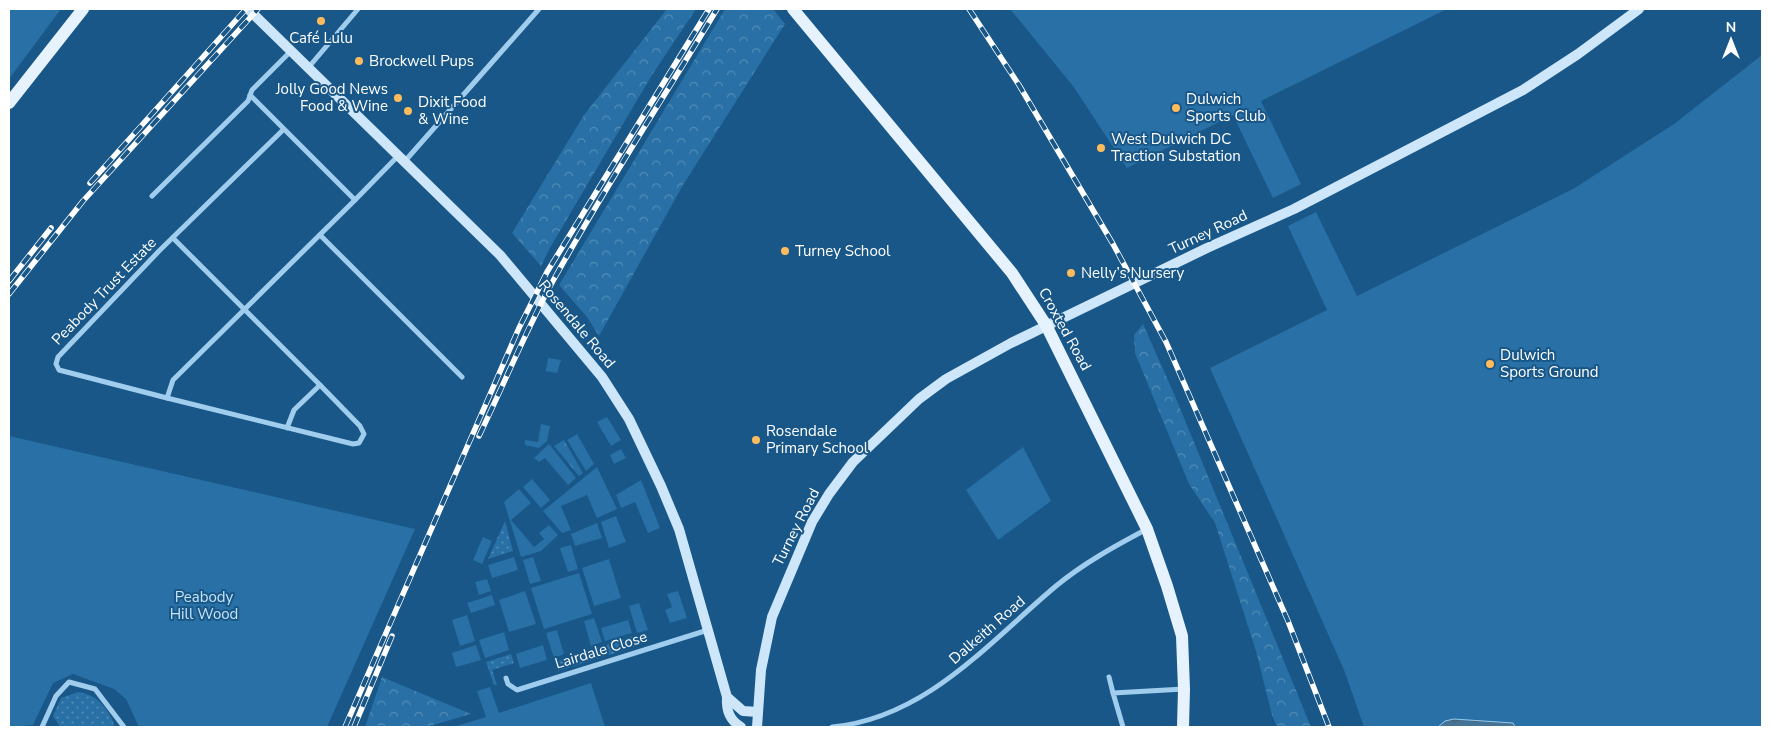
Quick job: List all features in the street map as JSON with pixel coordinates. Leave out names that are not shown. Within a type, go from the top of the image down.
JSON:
[{"type":"main road","points":[[9,103],[83,9]]},
{"type":"main road","name":"Croxted Road","points":[[793,9],[1017,279],[1046,325],[1147,529],[1182,636],[1183,727]]},
{"type":"street","name":"Rosendale Road","points":[[248,9],[500,255],[569,336],[620,404],[661,486],[679,529],[727,697],[726,707],[730,718],[741,727]]},
{"type":"street","points":[[308,69],[358,9]]},
{"type":"street","points":[[167,398],[173,380],[355,200],[402,158],[539,9]]},
{"type":"street","name":"Turney Road","points":[[758,712],[763,658],[772,617],[797,553],[828,494],[852,462],[879,435],[926,394],[975,362],[1046,325],[1294,209],[1524,90],[1578,54],[1639,9]]},
{"type":"street","points":[[152,196],[248,101],[252,90],[291,51]]},
{"type":"street","points":[[250,96],[355,200]]},
{"type":"street","name":"Peabody Trust Estate","points":[[173,238],[362,428],[364,434],[362,440],[353,444],[287,428],[62,372],[56,364],[58,357],[173,238],[284,129]]},
{"type":"street","points":[[320,235],[462,377]]},
{"type":"street","points":[[287,428],[294,410],[320,385]]},
{"type":"street","name":"Dalkeith Road","points":[[832,727],[865,722],[884,716],[917,700],[957,674],[1082,566],[1147,529]]},
{"type":"street","name":"Lairdale Close","points":[[506,678],[508,684],[517,690],[708,630]]},
{"type":"street","points":[[1109,677],[1123,727]]},
{"type":"street","points":[[42,727],[56,696],[69,682],[95,689],[124,727]]},
{"type":"street","points":[[1113,693],[1184,689]]},
{"type":"street","points":[[727,697],[743,711],[758,712],[757,727]]},
{"type":"green space","points":[[9,9],[61,9],[9,79]]},
{"type":"green space","points":[[667,9],[696,9],[652,75],[541,266],[512,233],[584,115]]},
{"type":"green space","points":[[725,9],[773,9],[785,24],[683,185],[599,336],[587,317],[559,285]]},
{"type":"green space","name":"Dulwich Sports Club","points":[[1010,9],[1447,9],[1261,101],[1301,184],[1273,198],[1233,115],[1127,168],[1073,86]]},
{"type":"green space","name":"Dulwich Sports Ground","points":[[1762,55],[1762,727],[1364,727],[1344,670],[1210,368],[1327,310],[1288,226],[1316,212],[1357,296],[1573,189],[1674,124]]},
{"type":"green space","points":[[1143,324],[1175,396],[1311,727],[1277,727],[1272,715],[1256,651],[1215,523],[1189,484],[1135,353],[1134,335]]},
{"type":"green space","points":[[548,358],[561,360],[557,373],[546,371]]},
{"type":"green space","points":[[607,417],[621,440],[611,446],[597,422]]},
{"type":"green space","points":[[541,424],[550,426],[547,441],[539,448],[525,445],[525,440],[538,442]]},
{"type":"green space","points":[[577,434],[594,464],[586,471],[567,440]]},
{"type":"green space","name":"Peabody Hill Wood","points":[[9,436],[415,529],[327,727],[139,727],[126,699],[114,689],[73,674],[53,683],[33,725],[9,727]]},
{"type":"green space","points":[[564,440],[583,473],[579,476],[554,446]]},
{"type":"green space","points":[[549,444],[576,478],[568,485],[545,458],[539,462],[534,458]]},
{"type":"green space","points":[[1023,447],[1051,501],[998,540],[966,490]]},
{"type":"green space","points":[[621,449],[626,458],[614,464],[610,455]]},
{"type":"green space","points":[[597,467],[617,509],[597,518],[587,495],[561,506],[571,530],[562,533],[543,511]]},
{"type":"green space","points":[[532,479],[550,500],[541,508],[523,487]]},
{"type":"green space","points":[[641,480],[660,528],[648,533],[635,502],[621,508],[616,495]]},
{"type":"green space","points":[[519,489],[531,503],[511,520],[534,547],[544,539],[539,533],[549,525],[558,535],[541,551],[521,557],[504,502]]},
{"type":"green space","points":[[616,516],[626,542],[609,548],[601,522]]},
{"type":"green space","points":[[505,521],[513,551],[488,559]]},
{"type":"green space","points":[[597,523],[602,538],[575,546],[571,534]]},
{"type":"green space","points":[[483,537],[492,541],[482,564],[473,560]]},
{"type":"green space","points":[[571,545],[578,569],[568,572],[560,548]]},
{"type":"green space","points":[[514,557],[518,570],[492,578],[488,565]]},
{"type":"green space","points":[[533,557],[541,581],[530,584],[523,560]]},
{"type":"green space","points":[[609,559],[621,598],[594,606],[582,568]]},
{"type":"green space","points":[[579,573],[592,614],[544,629],[531,588]]},
{"type":"green space","points":[[487,579],[491,591],[479,595],[475,582]]},
{"type":"green space","points":[[525,591],[536,624],[509,632],[499,600]]},
{"type":"green space","points":[[678,591],[687,618],[670,623],[665,610],[672,607],[667,594]]},
{"type":"green space","points":[[492,595],[495,605],[471,613],[467,603]]},
{"type":"green space","points":[[639,603],[648,630],[637,633],[629,606]]},
{"type":"green space","points":[[467,615],[475,641],[460,646],[452,620]]},
{"type":"green space","points":[[594,618],[602,642],[591,646],[584,621]]},
{"type":"green space","points":[[628,620],[632,633],[605,641],[601,628]]},
{"type":"green space","points":[[557,630],[564,654],[554,658],[546,633]]},
{"type":"green space","points":[[504,632],[509,650],[485,658],[479,640]]},
{"type":"green space","points":[[633,636],[636,646],[609,655],[606,645]]},
{"type":"green space","points":[[476,645],[481,660],[456,667],[452,653]]},
{"type":"green space","points":[[543,645],[547,660],[520,668],[516,654]]},
{"type":"green space","points":[[602,647],[605,656],[558,671],[556,662]]},
{"type":"green space","points":[[511,654],[514,663],[492,670],[497,685],[494,685],[486,662]]},
{"type":"green space","points":[[382,677],[471,714],[426,727],[365,727]]},
{"type":"green space","points":[[591,683],[605,727],[453,727],[486,717],[477,691],[490,687],[499,713]]},
{"type":"green space","points":[[78,692],[92,696],[102,704],[115,727],[60,727],[53,716],[61,698]]},
{"type":"water","points":[[1454,719],[1513,723],[1515,727],[1438,727],[1445,721]]},
{"type":"railway","points":[[90,183],[246,9]]},
{"type":"railway","points":[[9,294],[83,201],[258,9]]},
{"type":"railway","points":[[345,727],[519,328],[547,272],[709,9]]},
{"type":"railway","points":[[479,436],[554,279],[717,9]]},
{"type":"railway","points":[[969,9],[1019,85],[1113,244],[1166,342],[1288,621],[1329,727]]},
{"type":"railway","points":[[9,281],[51,228]]},
{"type":"railway","points":[[354,727],[392,636]]},
{"type":"place","name":"Café Lulu","points":[[321,21]]},
{"type":"place","name":"Brockwell Pups","points":[[359,61]]},
{"type":"place","name":"Jolly Good News Food & Wine","points":[[398,98]]},
{"type":"place","name":"Dulwich Sports Club","points":[[1176,108]]},
{"type":"place","name":"Dixit Food & Wine","points":[[408,111]]},
{"type":"place","name":"West Dulwich DC Traction Substation","points":[[1101,148]]},
{"type":"place","name":"Turney School","points":[[785,251]]},
{"type":"place","name":"Nelly’s Nursery","points":[[1071,273]]},
{"type":"place","name":"Dulwich Sports Ground","points":[[1490,364]]},
{"type":"place","name":"Rosendale Primary School","points":[[756,440]]}]
